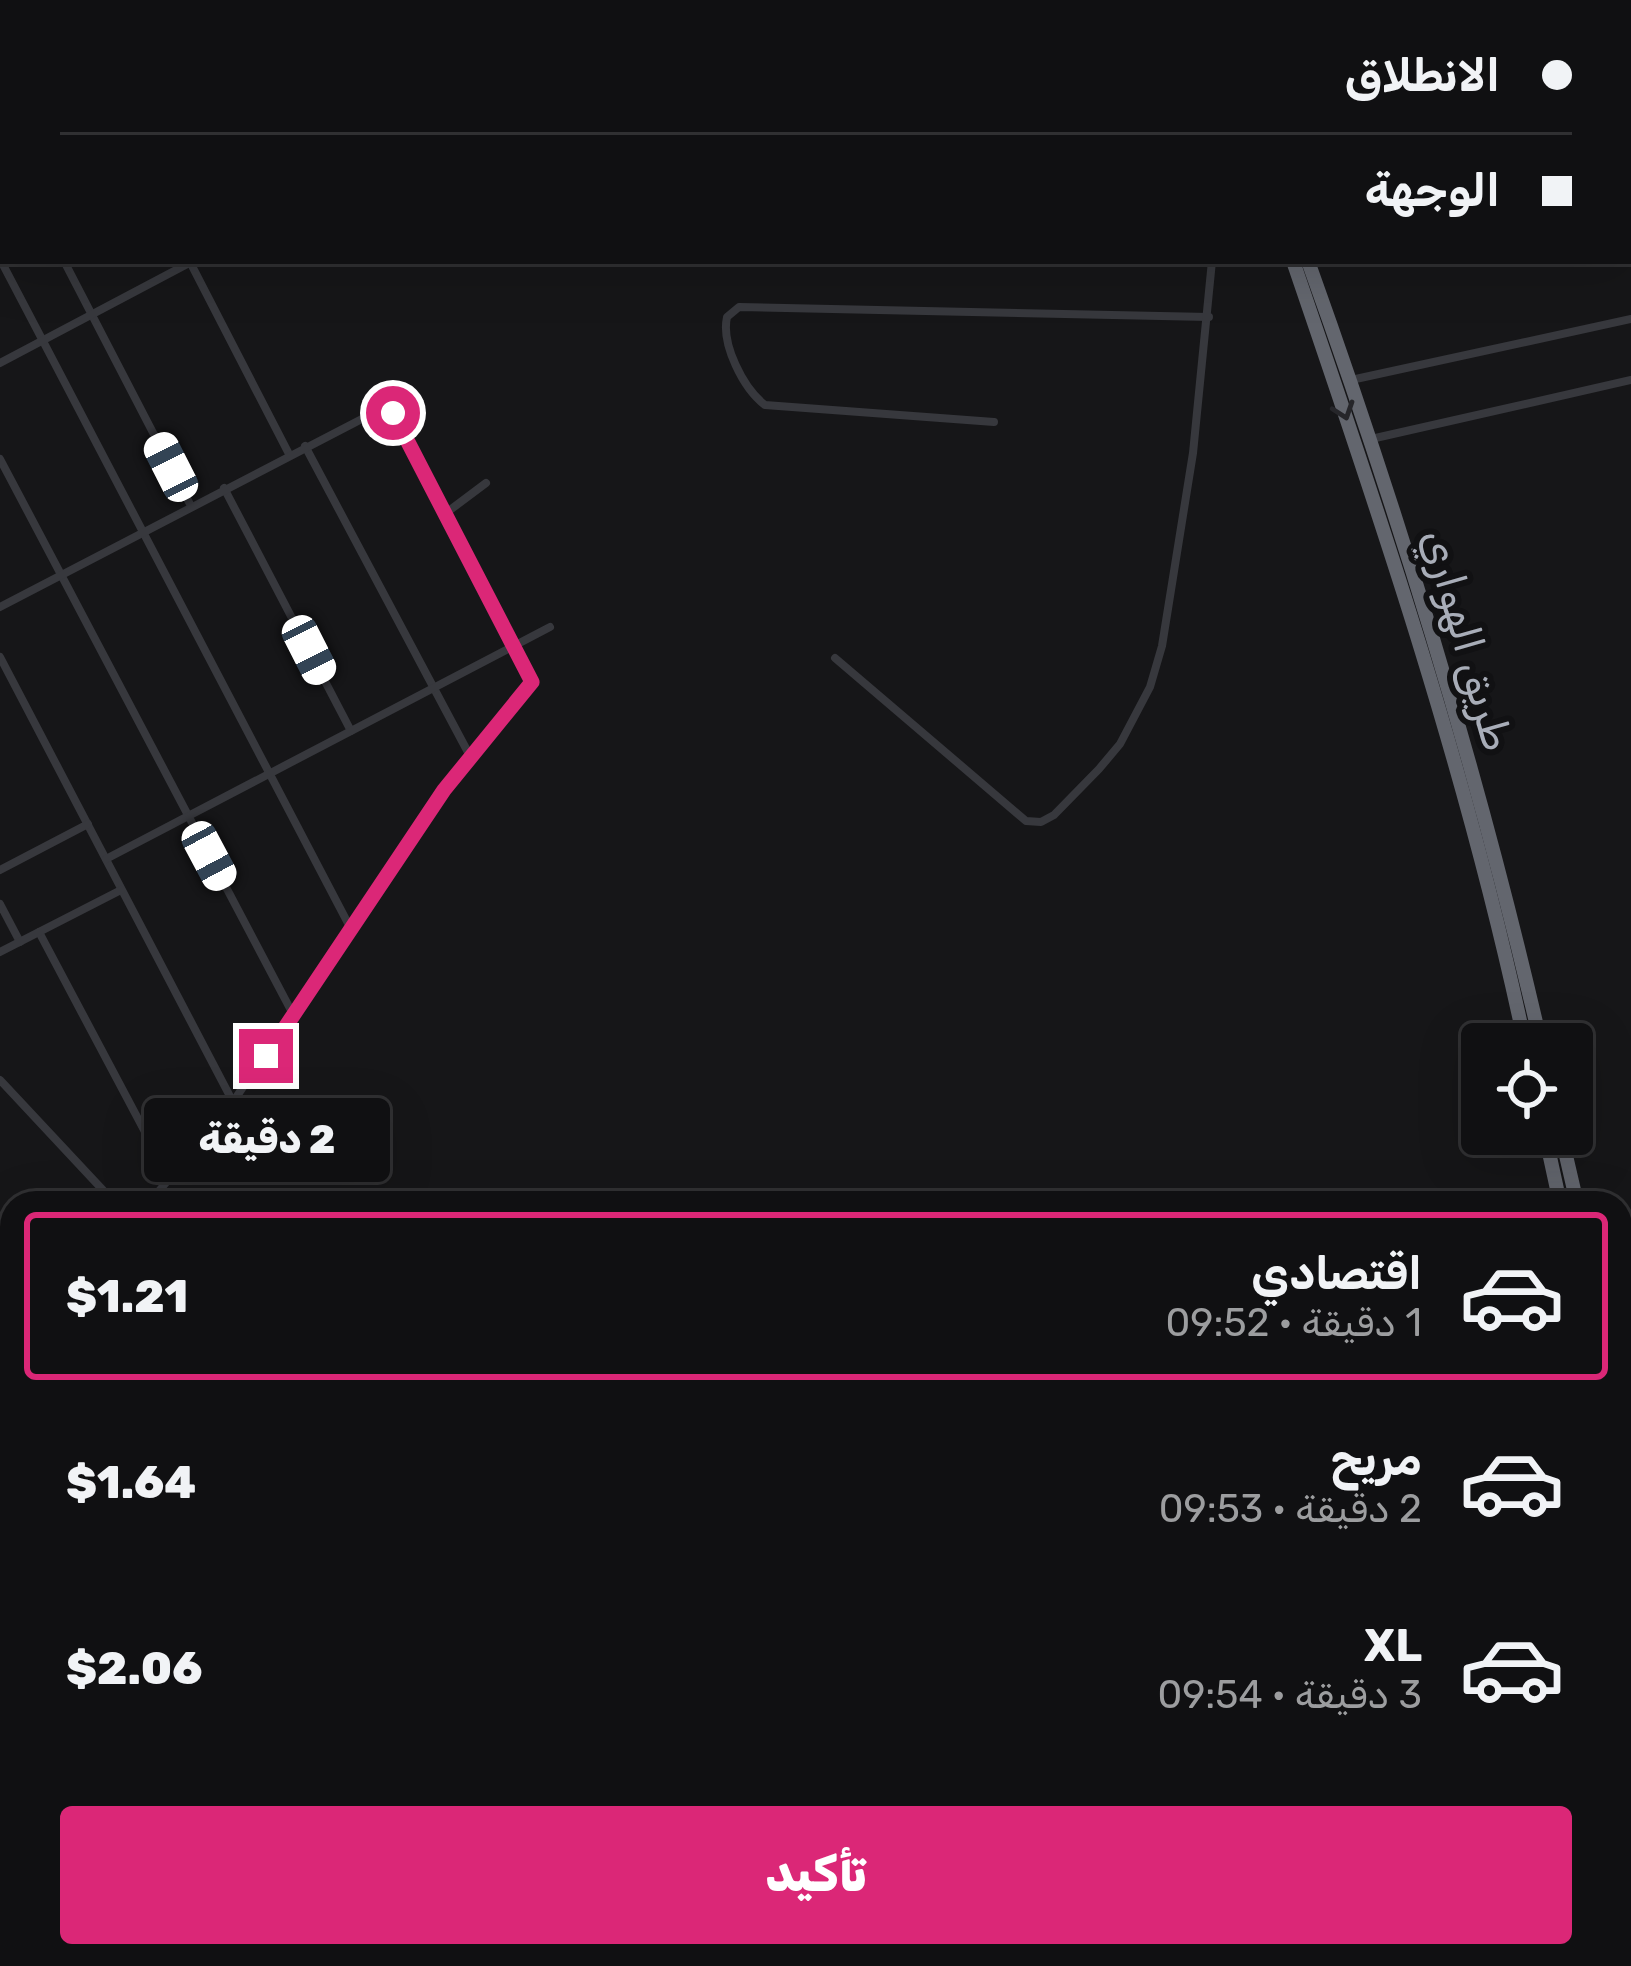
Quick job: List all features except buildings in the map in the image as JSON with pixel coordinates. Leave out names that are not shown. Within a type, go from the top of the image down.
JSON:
[{"type":"highway","name":"طريق الهواري","points":[[1294,264],[1417,636],[1531,1023]]},
{"type":"highway","name":"طريق الهواري","points":[[1309,264],[1438,652],[1526,1023]]},
{"type":"highway","points":[[1550,1155],[1557,1191]]},
{"type":"highway","points":[[1566,1155],[1574,1191]]},
{"type":"street","points":[[3,264],[351,929]]},
{"type":"street","points":[[66,264],[191,506]]},
{"type":"street","points":[[0,363],[186,264]]},
{"type":"street","points":[[191,264],[289,454]]},
{"type":"street","points":[[835,658],[1019,818],[1041,822],[1054,814],[1120,744],[1150,687],[1162,646],[1193,453],[1211,264]]},
{"type":"street","points":[[994,422],[765,404],[753,396],[742,377],[725,330],[727,316],[739,307],[1209,317]]},
{"type":"street","points":[[1351,380],[1631,319]]},
{"type":"street","points":[[1371,439],[1631,380]]},
{"type":"street","points":[[0,607],[289,454],[380,408],[389,409],[532,682],[470,756],[233,1102],[159,1191]]},
{"type":"street","points":[[305,446],[470,756]]},
{"type":"street","points":[[0,459],[294,1016]]},
{"type":"street","points":[[446,513],[486,483]]},
{"type":"street","points":[[224,488],[351,731]]},
{"type":"street","points":[[106,859],[550,627]]},
{"type":"street","points":[[0,657],[233,1102]]},
{"type":"street","points":[[2,865],[88,824]]},
{"type":"street","points":[[0,952],[122,889]]},
{"type":"street","points":[[0,904],[20,942]]},
{"type":"street","points":[[39,932],[170,1179]]},
{"type":"street","points":[[0,1080],[104,1191]]},
{"type":"route","points":[[266,1056],[444,790],[532,682],[393,413]]}]
